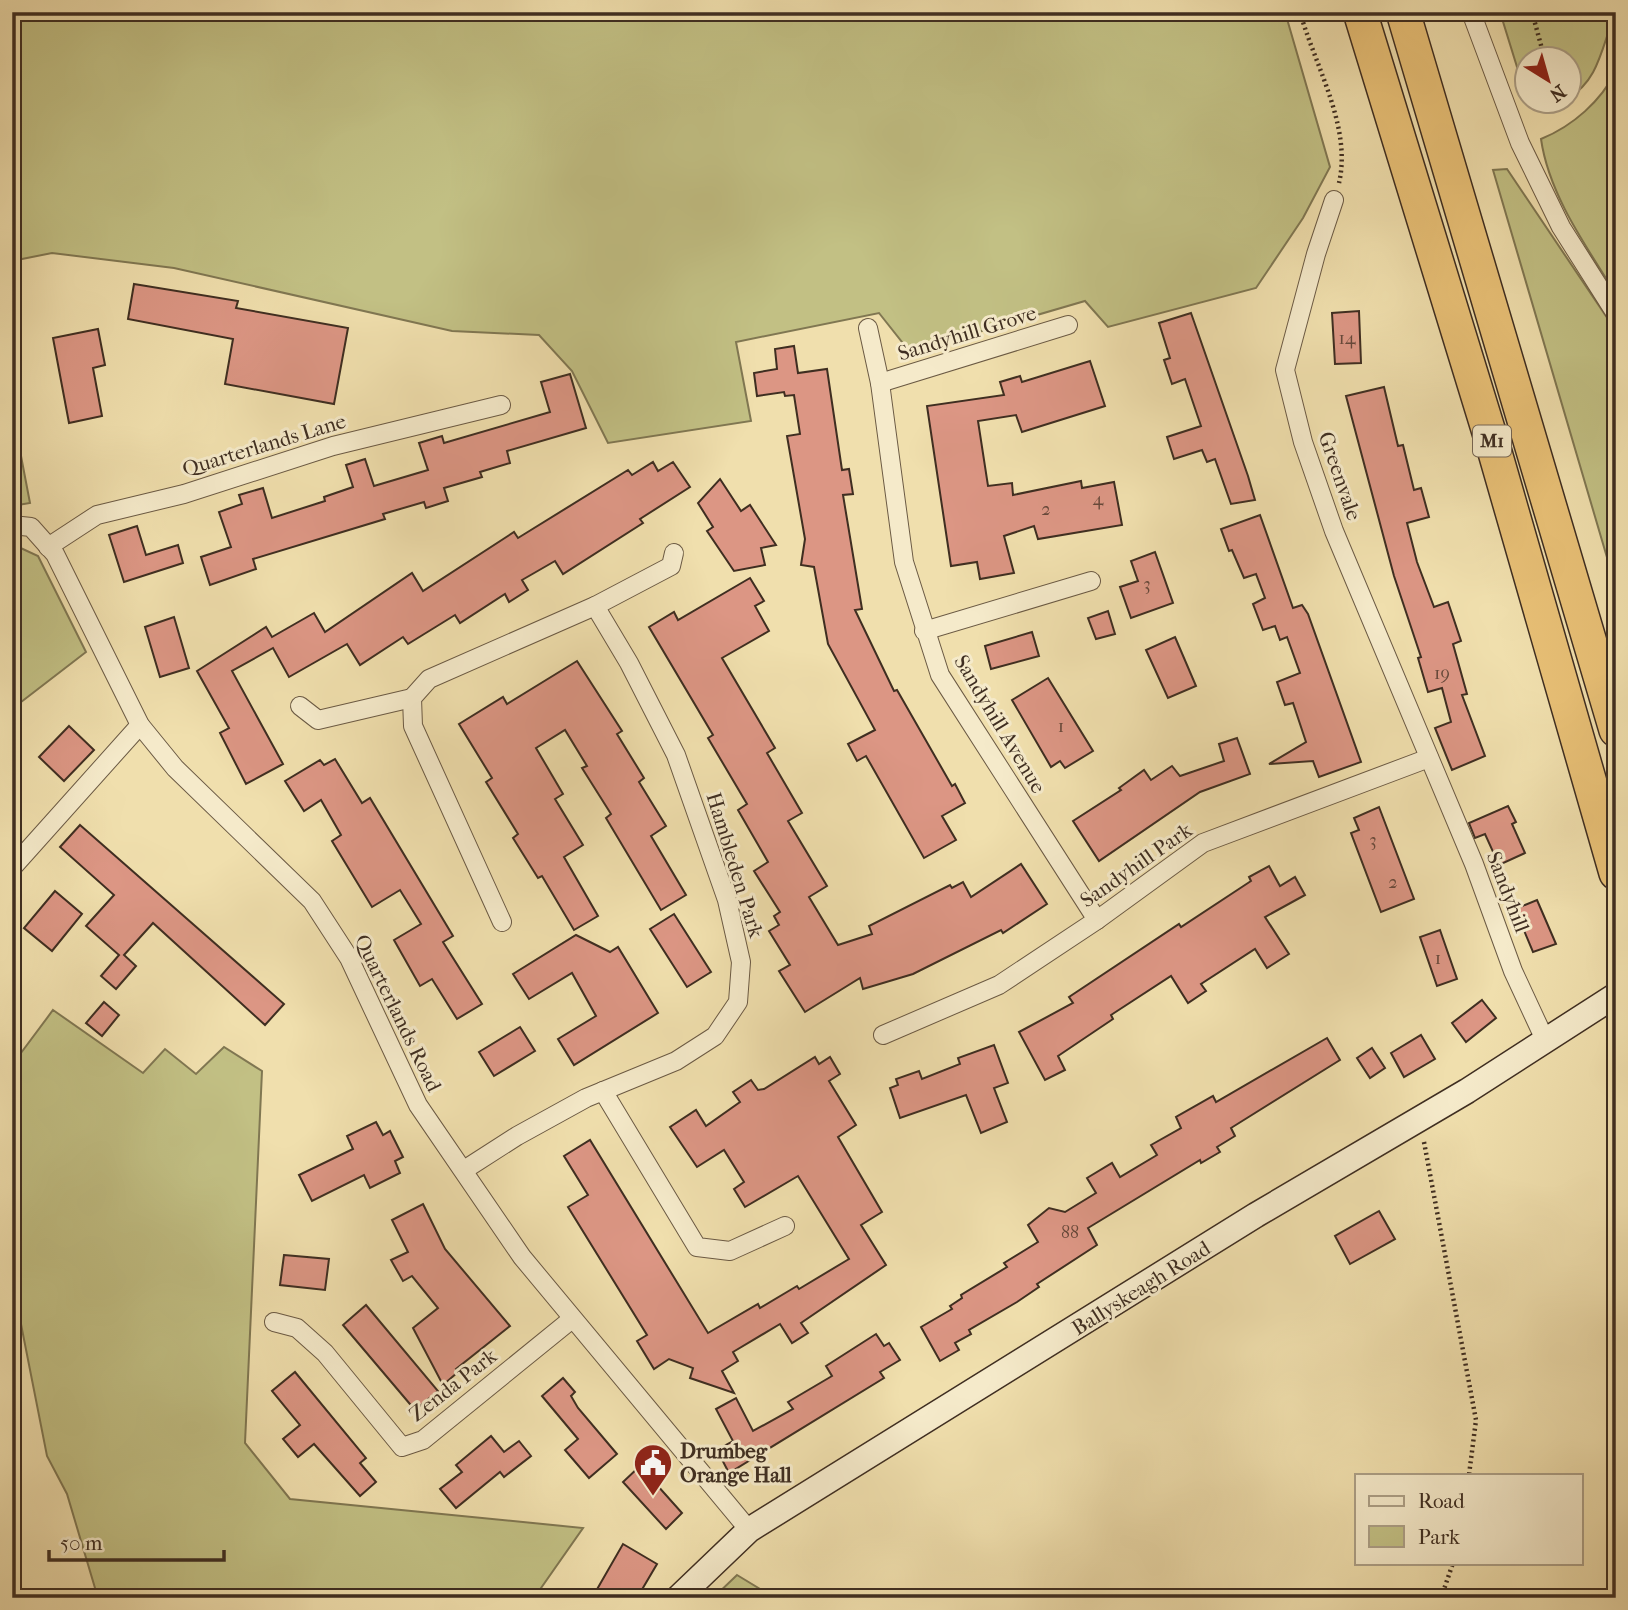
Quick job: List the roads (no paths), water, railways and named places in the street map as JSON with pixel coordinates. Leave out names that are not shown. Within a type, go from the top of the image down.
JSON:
[{"type":"highway","name":"M1","points":[[1360,12],[1492,442],[1616,873]]},
{"type":"highway","name":"M1","points":[[1403,12],[1616,730]]},
{"type":"main road","name":"Ballyskeagh Road","points":[[678,1598],[749,1531],[1256,1215],[1420,1120],[1616,995]]},
{"type":"street","points":[[1471,12],[1520,143],[1561,227],[1616,314]]},
{"type":"street","name":"Greenvale","points":[[1334,200],[1316,254],[1285,370],[1303,442],[1334,531],[1429,758]]},
{"type":"street","name":"Sandyhill Grove","points":[[880,383],[1068,325]]},
{"type":"street","name":"Sandyhill Avenue","points":[[868,328],[880,383],[898,530],[924,631],[940,675],[1097,920]]},
{"type":"street","name":"Quarterlands Lane","points":[[48,547],[97,515],[184,494],[333,446],[501,405]]},
{"type":"street","name":"Quarterlands Road","points":[[12,525],[31,527],[55,554],[139,725],[175,768],[312,901],[349,958],[418,1105],[522,1257],[749,1531]]},
{"type":"street","points":[[300,706],[318,720],[412,698],[429,679],[595,606],[671,566],[674,553]]},
{"type":"street","points":[[924,631],[1091,581]]},
{"type":"street","name":"Hambleden Park","points":[[464,1170],[517,1136],[603,1091],[676,1061],[715,1036],[738,1002],[741,962],[727,900],[676,755],[629,663],[595,606]]},
{"type":"street","points":[[412,698],[413,726],[502,922]]},
{"type":"street","points":[[12,868],[139,725]]},
{"type":"street","name":"Sandyhill Park","points":[[883,1035],[999,985],[1097,920],[1203,843],[1429,758]]},
{"type":"street","name":"Sandyhill","points":[[1429,758],[1474,864],[1513,971],[1546,1042]]},
{"type":"street","points":[[603,1091],[697,1247],[730,1251],[785,1226]]},
{"type":"street","name":"Zenda Park","points":[[274,1322],[297,1328],[325,1353],[402,1447],[422,1440],[572,1319]]},
{"type":"place","name":"Drumbeg Orange Hall","points":[[653,1497]]}]
